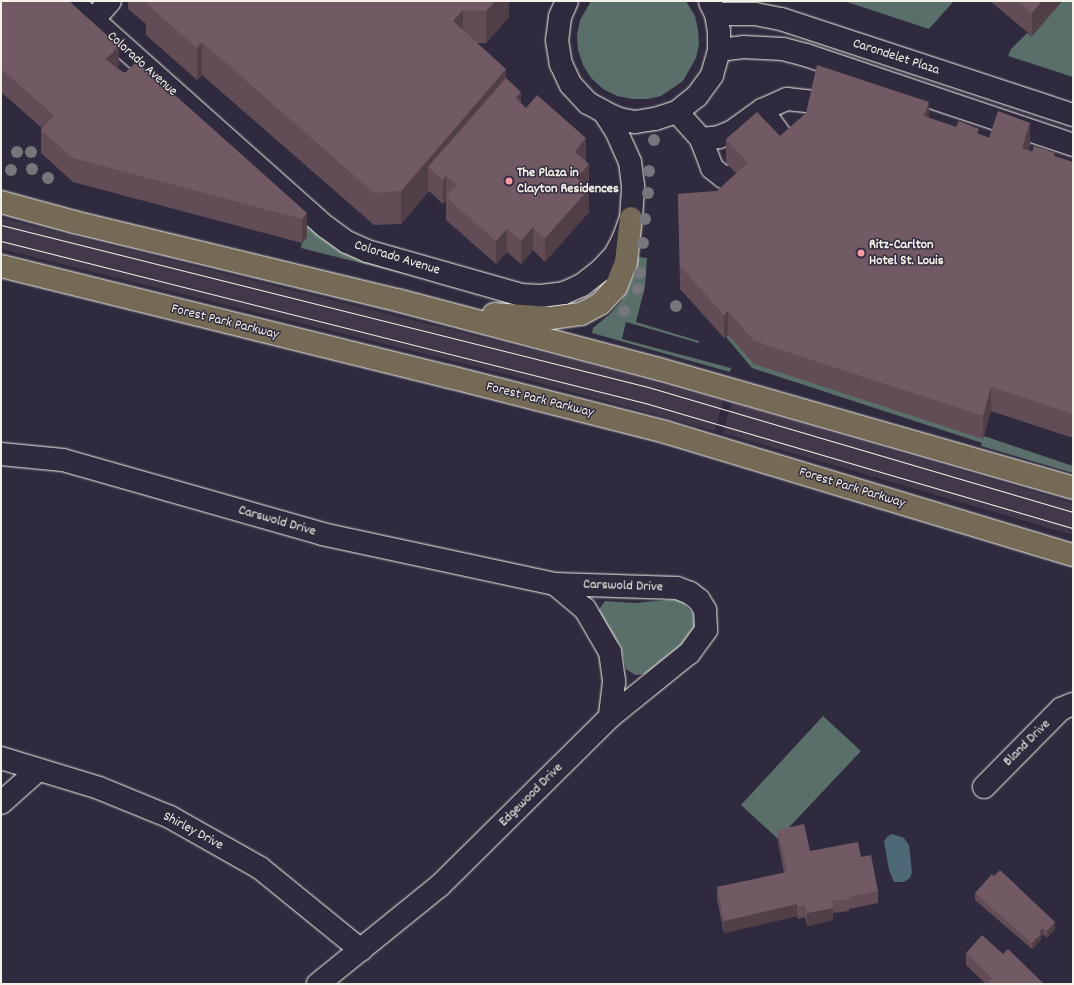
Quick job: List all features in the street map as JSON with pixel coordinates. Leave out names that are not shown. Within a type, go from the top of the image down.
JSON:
[{"type":"highway","points":[[1,202],[74,222],[397,300],[666,371],[1073,488]]},
{"type":"highway","points":[[397,300],[522,317],[551,318],[581,314],[600,304],[616,288],[626,262],[631,218]]},
{"type":"highway","name":"Forest Park Parkway","points":[[1,266],[450,377],[665,432],[1073,555]]},
{"type":"street","name":"Colorado Avenue","points":[[72,1],[211,127],[326,227],[347,242],[367,251],[521,294],[541,296],[564,293],[582,285],[601,270],[615,255],[623,240],[631,218],[632,186],[630,162],[615,129],[604,112]]},
{"type":"street","points":[[93,20],[110,1]]},
{"type":"street","points":[[567,1],[560,16],[557,40],[561,64],[571,85],[588,103],[619,120],[635,122],[655,119],[677,112],[698,96],[712,75],[720,50],[719,32],[712,8]]},
{"type":"street","name":"Carondelet Plaza","points":[[712,8],[781,19],[1073,114]]},
{"type":"street","name":"Carondelet Plaza","points":[[720,50],[743,47],[783,49],[806,55],[1073,145]]},
{"type":"street","points":[[701,139],[719,137],[733,131],[762,110],[787,99],[814,102]]},
{"type":"street","points":[[762,110],[784,139]]},
{"type":"street","points":[[677,112],[701,139],[712,168],[723,177],[739,176]]},
{"type":"street","name":"Carswold Drive","points":[[1,454],[63,460],[322,534],[555,584],[677,588],[690,593]]},
{"type":"street","name":"Carswold Drive","points":[[555,584],[585,609],[610,652],[614,682],[610,717]]},
{"type":"street","name":"Edgewood Drive","points":[[318,984],[439,886],[610,717],[689,653],[706,630],[705,610],[699,600],[690,593]]},
{"type":"street","name":"Bland Drive","points":[[984,787],[1061,709],[1073,704]]},
{"type":"street","name":"Shirley Drive","points":[[1,758],[100,788],[170,817],[260,868],[361,950]]},
{"type":"street","points":[[1,803],[38,770]]},
{"type":"shaded area","points":[[1,218],[581,362],[723,401],[715,431],[514,376],[1,249]]},
{"type":"shaded area","points":[[731,403],[1073,503],[1073,535],[723,433]]},
{"type":"green space","points":[[591,1],[686,1],[695,16],[699,44],[696,58],[683,81],[661,96],[648,99],[632,99],[617,96],[603,89],[591,78],[583,65],[578,50],[577,35],[580,20]]},
{"type":"green space","points":[[844,1],[954,1],[929,29]]},
{"type":"green space","points":[[1062,1],[1073,1],[1073,77],[1008,56],[1011,49],[1027,33],[1032,36]]},
{"type":"green space","points":[[143,82],[323,234],[480,293],[301,248],[302,243],[307,237]]},
{"type":"green space","points":[[638,257],[647,258],[645,287],[636,322],[699,341],[699,343],[626,322],[622,339],[731,368],[730,372],[592,333],[593,328],[610,314],[621,301],[635,273]]},
{"type":"green space","points":[[728,335],[984,436],[1073,466],[1073,473],[981,446],[982,443],[752,368],[726,337]]},
{"type":"green space","points":[[680,599],[693,614],[698,632],[693,640],[645,674],[635,675],[626,669],[621,646],[604,624],[598,611],[605,601],[635,603]]},
{"type":"green space","points":[[823,716],[861,751],[778,839],[741,805]]},
{"type":"water","points":[[892,834],[904,838],[909,845],[912,872],[910,878],[904,882],[894,882],[889,870],[884,841]]},
{"type":"building","points":[[1,1],[69,1],[119,46],[106,59],[122,72],[126,72],[136,62],[139,63],[307,213],[302,219],[73,158],[41,130],[54,115],[1,69]]},
{"type":"building","points":[[147,1],[495,1],[486,11],[463,10],[453,21],[506,69],[401,191],[374,193],[202,42],[197,48],[146,3]]},
{"type":"building","points":[[1018,1],[1042,1],[1032,13]]},
{"type":"building","name":"Ritz-Carlton Hotel St. Louis","points":[[817,65],[929,102],[924,116],[956,127],[959,121],[979,129],[977,133],[989,138],[998,111],[1030,123],[1022,148],[1032,152],[1034,146],[1055,153],[1054,156],[1073,162],[1073,414],[991,387],[983,416],[754,341],[728,311],[724,315],[680,266],[678,194],[717,191],[748,163],[726,139],[757,112],[780,136],[806,113]]},
{"type":"building","name":"The Plaza in Clayton Residences","points":[[506,78],[521,92],[516,98],[526,108],[537,95],[586,138],[575,152],[589,164],[577,178],[589,189],[545,238],[533,227],[521,241],[507,229],[496,241],[446,197],[457,185],[446,176],[443,180],[428,167]]},
{"type":"building","points":[[804,824],[810,851],[858,842],[861,857],[871,855],[878,891],[849,897],[849,899],[832,901],[833,908],[807,913],[805,905],[798,907],[797,904],[724,921],[717,887],[787,872],[778,830]]},
{"type":"building","points":[[1000,870],[1055,922],[1047,931],[1043,928],[1039,932],[1041,934],[1032,943],[975,893],[992,874],[994,876]]},
{"type":"building","points":[[982,935],[1003,954],[1008,949],[1044,984],[991,984],[988,981],[992,978],[966,953]]},
{"type":"tram line","points":[[1,225],[648,387],[1073,512]]},
{"type":"tram line","points":[[1,241],[645,403],[1073,528]]},
{"type":"place","name":"The Plaza in Clayton Residences","points":[[509,181]]},
{"type":"place","name":"Ritz-Carlton Hotel St. Louis","points":[[861,253]]}]
